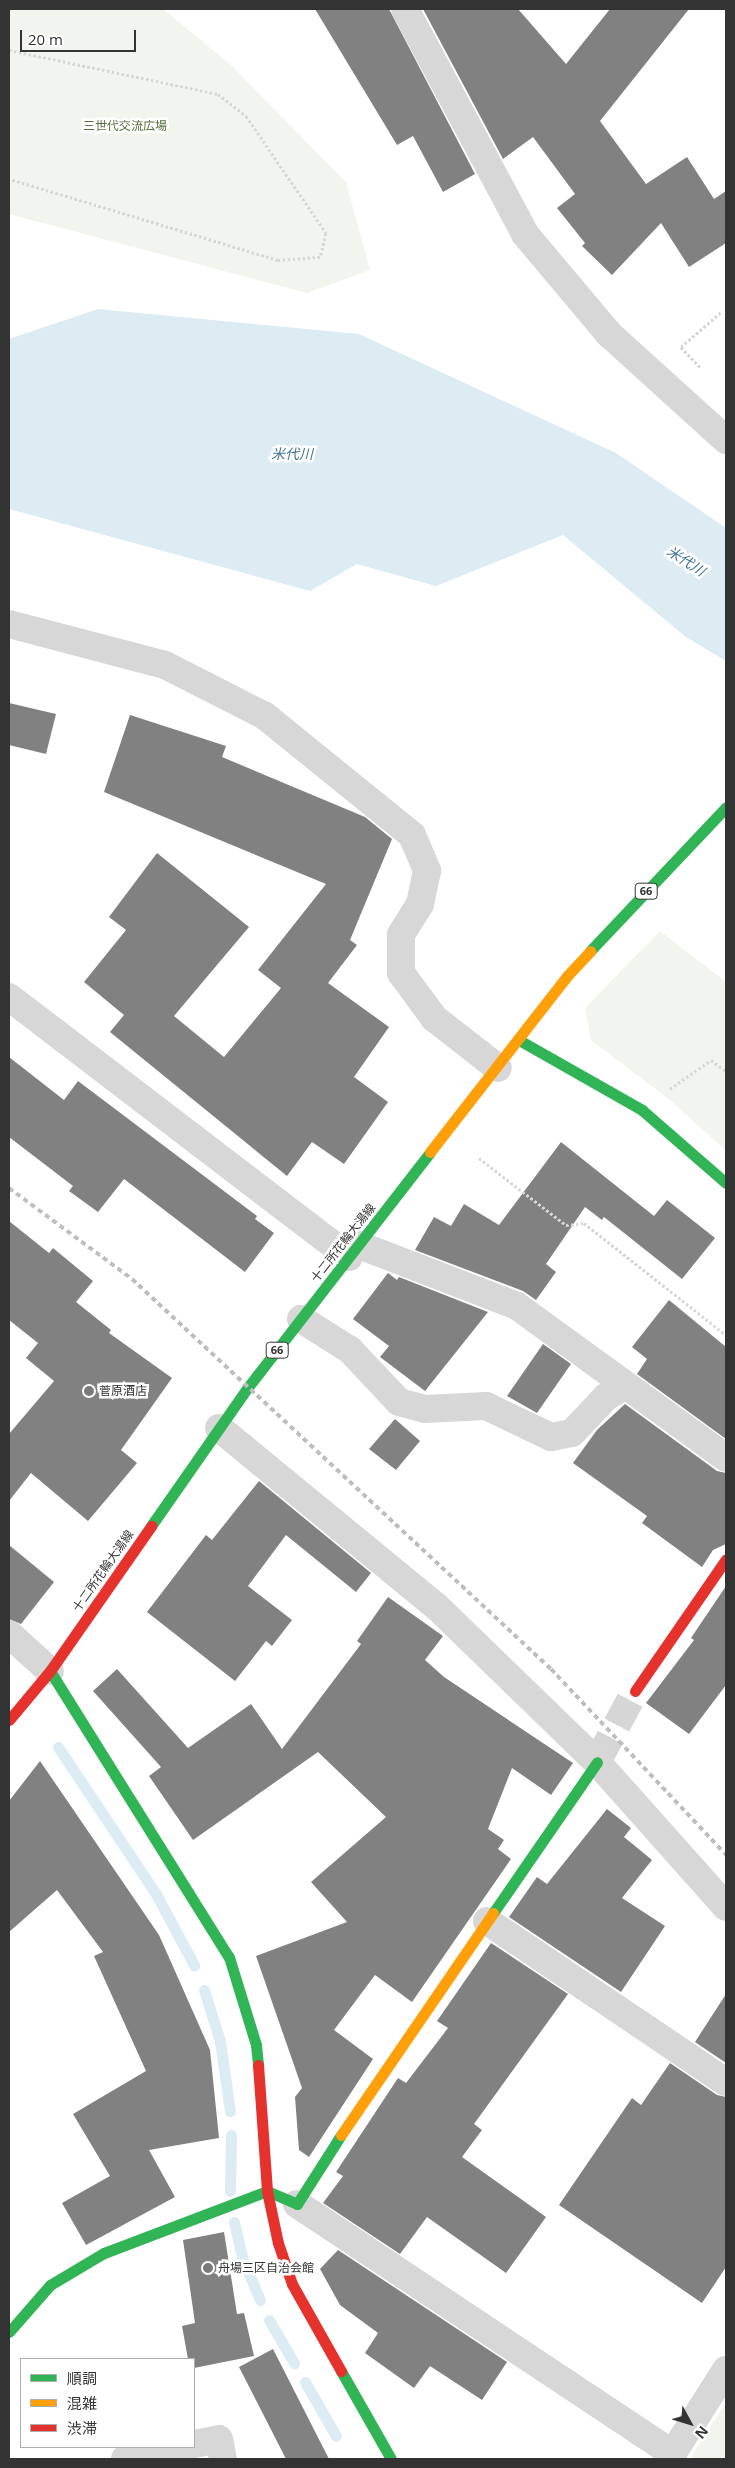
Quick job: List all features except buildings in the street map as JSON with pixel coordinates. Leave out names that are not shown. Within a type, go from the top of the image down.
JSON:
[{"type":"street","points":[[405,9],[525,234],[609,334],[726,440]]},
{"type":"street","points":[[9,624],[165,665],[265,716],[412,835],[427,871],[420,904],[401,935],[401,973],[434,1018],[498,1068]]},
{"type":"street","name":"十二所花輪大湯線","points":[[9,1720],[50,1671],[219,1428],[301,1319],[498,1068],[567,976],[726,807]]},
{"type":"street","points":[[9,997],[354,1251],[517,1306],[726,1458]]},
{"type":"street","points":[[519,1040],[642,1110],[726,1183]]},
{"type":"street","points":[[301,1319],[350,1350],[399,1402],[426,1408],[486,1406],[551,1437],[572,1433],[606,1397],[626,1385]]},
{"type":"street","points":[[219,1428],[436,1606],[597,1762],[726,1907]]},
{"type":"street","points":[[635,1691],[726,1559]]},
{"type":"street","points":[[9,1634],[50,1671],[229,1957],[256,2045],[267,2191],[278,2243],[292,2284],[391,2459]]},
{"type":"street","points":[[297,2204],[380,2076],[597,1762]]},
{"type":"street","points":[[487,1921],[726,2082]]},
{"type":"street","points":[[9,2332],[50,2285],[104,2253],[267,2191],[297,2204],[671,2457],[726,2370]]},
{"type":"street","points":[[195,2444],[219,2439],[223,2459]]},
{"type":"street","points":[[125,2459],[178,2448]]},
{"type":"path","points":[[9,50],[218,94],[246,116],[326,233],[320,257],[278,260],[9,179]]},
{"type":"path","points":[[707,374],[681,347],[721,312]]},
{"type":"path","points":[[642,1110],[711,1060],[726,1071]]},
{"type":"path","points":[[479,1158],[566,1225],[584,1222],[726,1335]]},
{"type":"green space","name":"三世代交流広場","points":[[9,9],[163,9],[232,66],[346,182],[370,270],[307,293],[9,214]]},
{"type":"green space","points":[[660,931],[726,982],[726,1151],[670,1100],[591,1040],[585,1008]]},
{"type":"green space","points":[[726,2402],[726,2459],[695,2459],[691,2457]]},
{"type":"water","name":"米代川","points":[[98,309],[359,334],[616,453],[726,528],[726,661],[686,637],[563,535],[436,586],[357,564],[310,591],[9,509],[9,339]]},
{"type":"waterway","points":[[58,1747],[156,1894],[194,1965]]},
{"type":"waterway","points":[[204,1990],[220,2041],[230,2111]]},
{"type":"waterway","points":[[230,2191],[231,2135]]},
{"type":"waterway","points":[[234,2222],[242,2258],[260,2300]]},
{"type":"waterway","points":[[269,2320],[294,2363]]},
{"type":"waterway","points":[[305,2382],[336,2436]]},
{"type":"tunnel","points":[[597,1762],[635,1691]]},
{"type":"railway","points":[[9,1188],[132,1279],[551,1669],[726,1855]]},
{"type":"traffic: fast","points":[[590,951],[726,807]]},
{"type":"traffic: fast","points":[[519,1040],[642,1110],[726,1183]]},
{"type":"traffic: fast","points":[[151,1526],[248,1387],[430,1152]]},
{"type":"traffic: fast","points":[[50,1671],[229,1957],[256,2045],[258,2065]]},
{"type":"traffic: fast","points":[[493,1913],[597,1762]]},
{"type":"traffic: fast","points":[[9,2332],[50,2285],[104,2253],[267,2191],[297,2204],[341,2135]]},
{"type":"traffic: fast","points":[[341,2371],[391,2459]]},
{"type":"traffic: slow","points":[[430,1152],[567,976],[590,951]]},
{"type":"traffic: slow","points":[[341,2135],[493,1913]]},
{"type":"traffic: jam","points":[[9,1720],[50,1671],[151,1526]]},
{"type":"traffic: jam","points":[[635,1691],[726,1559]]},
{"type":"traffic: jam","points":[[258,2065],[267,2191],[278,2243],[292,2284],[341,2371]]},
{"type":"place","name":"菅原酒店","points":[[89,1391]]},
{"type":"place","name":"舟場三区自治会館","points":[[208,2268]]}]
